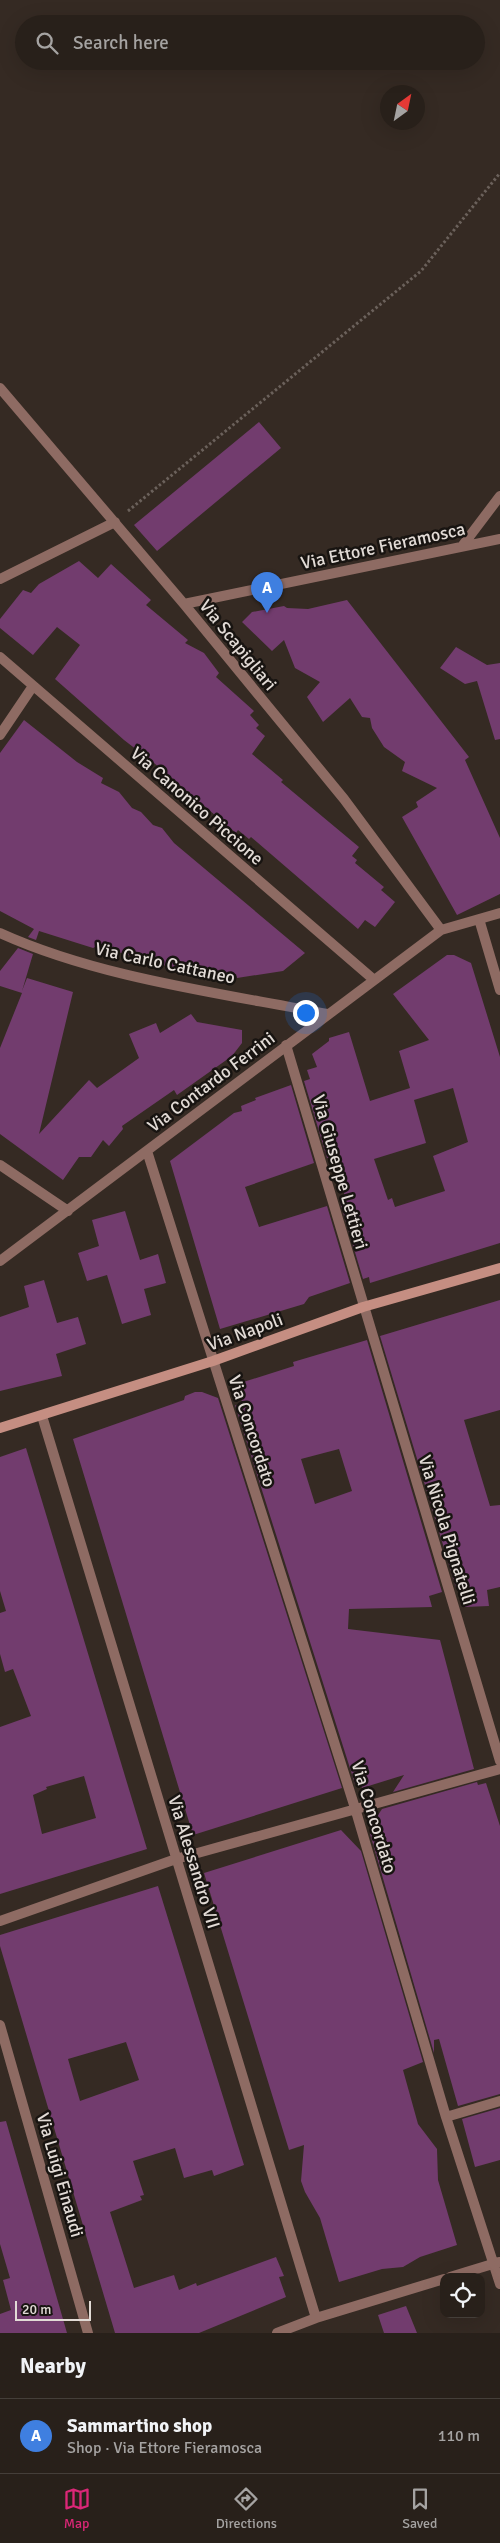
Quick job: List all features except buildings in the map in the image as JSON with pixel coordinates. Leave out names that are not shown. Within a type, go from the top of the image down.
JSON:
[{"type":"main road","name":"Via Napoli","points":[[0,1428],[213,1361],[363,1308],[500,1268]]},
{"type":"street","name":"Via Scapigliari","points":[[0,388],[184,604],[344,799],[441,930]]},
{"type":"street","points":[[463,545],[500,496]]},
{"type":"street","points":[[0,579],[115,522]]},
{"type":"street","name":"Via Ettore Fieramosca","points":[[184,604],[463,545],[500,539]]},
{"type":"street","name":"Via Canonico Piccione","points":[[0,657],[373,979]]},
{"type":"street","points":[[0,735],[33,686]]},
{"type":"street","name":"Via Contardo Ferrini","points":[[0,1261],[373,979],[441,930],[500,913]]},
{"type":"street","points":[[478,919],[500,990]]},
{"type":"street","name":"Via Carlo Cattaneo","points":[[0,933],[27,945],[120,973],[327,1014]]},
{"type":"street","name":"Via Giuseppe Lettieri","points":[[286,1046],[363,1308]]},
{"type":"street","name":"Via Concordato","points":[[147,1151],[355,1808],[446,2117],[497,2262],[500,2284]]},
{"type":"street","points":[[0,1165],[68,1211]]},
{"type":"street","name":"Via Nicola Pignatelli","points":[[363,1308],[500,1761]]},
{"type":"street","name":"Via Alessandro VII","points":[[42,1416],[316,2318]]},
{"type":"street","points":[[0,1920],[176,1859],[500,1769]]},
{"type":"street","name":"Via Luigi Einaudi","points":[[0,2025],[88,2333]]},
{"type":"street","points":[[446,2117],[500,2101]]},
{"type":"street","points":[[463,2273],[497,2262]]},
{"type":"street","points":[[277,2333],[316,2318],[440,2280]]},
{"type":"path","points":[[115,522],[421,271],[500,173]]},
{"type":"place","name":"Sammartino shop","points":[[267,613]]}]
